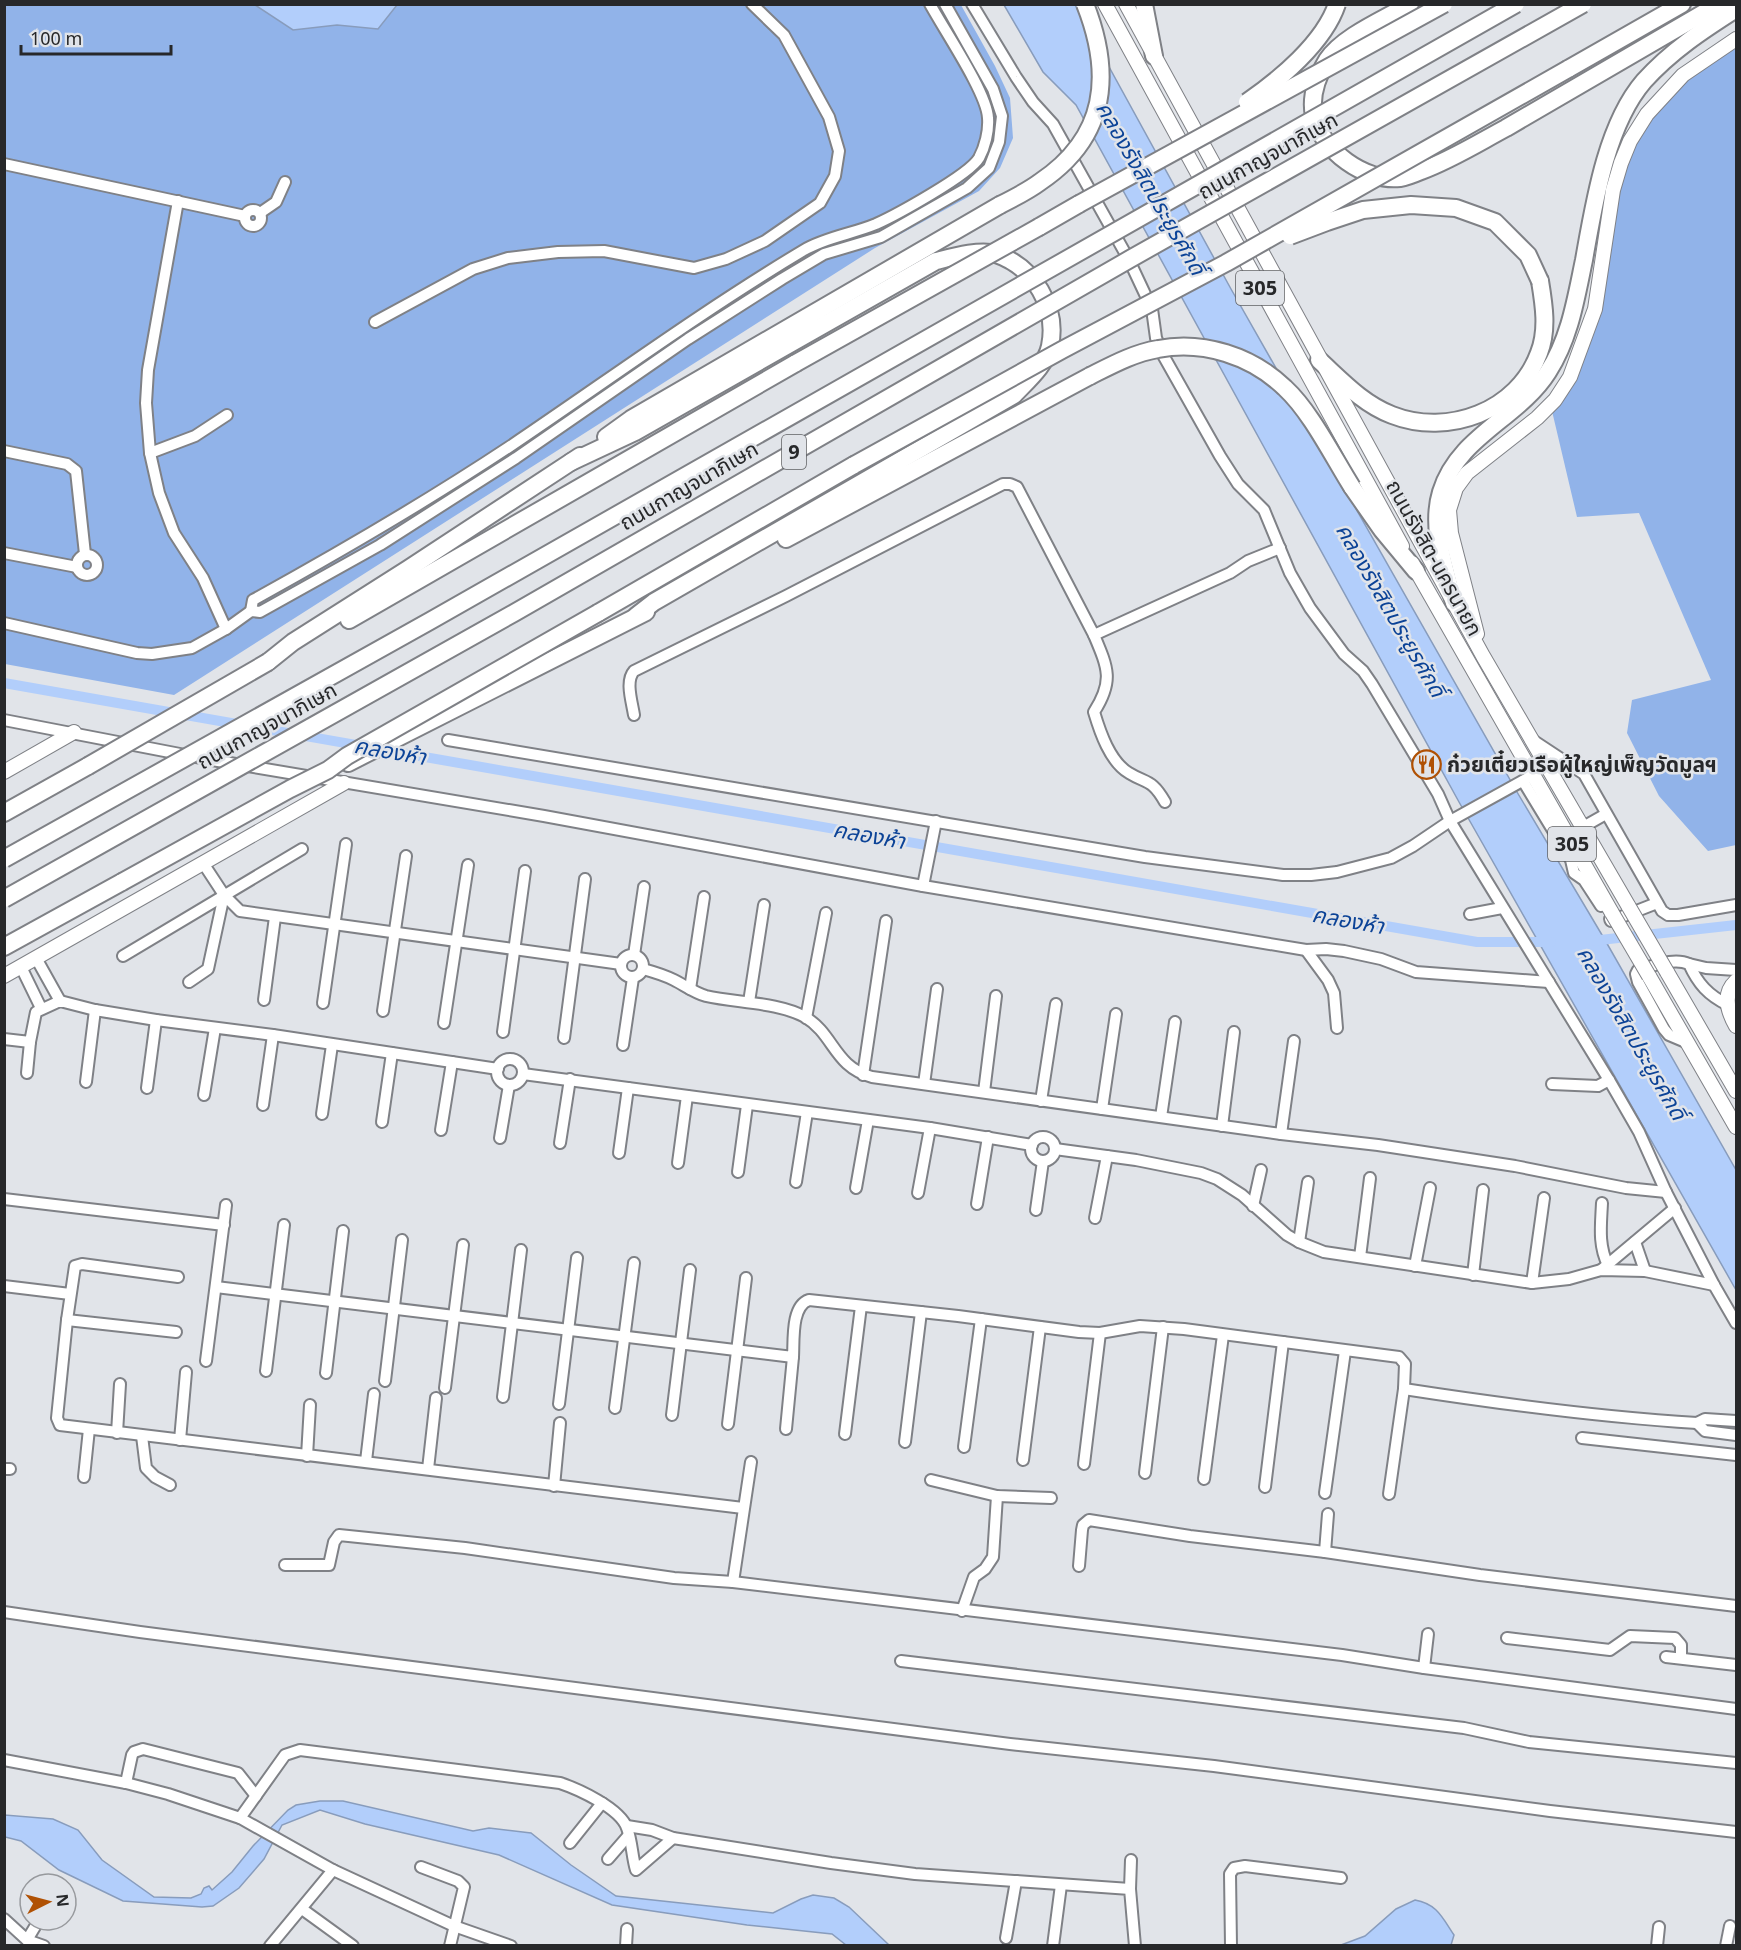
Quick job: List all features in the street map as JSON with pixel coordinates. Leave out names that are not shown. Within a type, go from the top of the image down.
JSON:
[{"type":"highway","points":[[412,575],[631,419],[1040,182],[1063,164],[1090,129],[1098,108],[1101,56],[1085,4]]},
{"type":"highway","points":[[1144,4],[1154,56]]},
{"type":"highway","points":[[1182,146],[1254,97],[1297,61],[1324,30],[1336,4]]},
{"type":"highway","points":[[1410,4],[1351,38],[1329,58],[1314,85],[1314,116],[1322,136],[1345,160],[1363,172],[1382,178],[1402,178],[1444,163],[1719,4]]},
{"type":"highway","points":[[4,813],[118,750],[268,662],[293,642],[412,575],[1182,146],[1444,4]]},
{"type":"highway","name":"ถนนกาญจนาภิเษก","points":[[4,859],[440,616],[1516,4]]},
{"type":"highway","name":"ถนนกาญจนาภิเษก","points":[[4,899],[514,613],[1130,259],[1583,4]]},
{"type":"highway","points":[[328,770],[347,756],[854,465],[1062,350],[1226,263],[1682,4]]},
{"type":"highway","points":[[1454,603],[1438,532],[1437,514],[1444,482],[1460,455],[1523,401],[1548,372],[1565,337],[1575,307],[1595,197],[1607,155],[1622,117],[1642,83],[1669,56],[1699,33],[1737,9]]},
{"type":"highway","points":[[1226,263],[1327,222],[1364,210],[1411,205],[1456,208],[1495,222],[1528,255],[1540,281],[1545,330],[1539,353],[1523,384],[1512,395],[1477,415],[1443,423],[1393,416],[1356,394],[1319,360]]},
{"type":"highway","points":[[571,462],[635,432],[936,261],[966,254],[995,253],[1021,268],[1042,289],[1050,318],[1050,347],[1036,372],[1014,395],[654,602],[636,616]]},
{"type":"highway","points":[[4,947],[290,789],[328,770],[358,759],[513,682],[636,616],[656,609],[1090,376],[1126,358],[1158,349],[1185,346],[1212,348],[1268,374],[1286,388],[1304,410],[1352,487],[1416,571]]},
{"type":"main road","name":"ถนนรังสิต-นครนายก","points":[[1105,4],[1416,571],[1525,779],[1612,913],[1737,1127]]},
{"type":"main road","name":"ถนนรังสิต-นครนายก","points":[[1126,4],[1483,656],[1737,1091]]},
{"type":"main road","points":[[1483,656],[1451,533],[1449,510],[1456,488],[1467,473],[1537,418],[1555,400],[1570,377],[1595,309],[1613,190],[1630,141],[1647,114],[1683,75],[1737,39]]},
{"type":"main road","points":[[4,772],[74,732]]},
{"type":"main road","points":[[4,976],[344,783]]},
{"type":"main road","points":[[1737,981],[1729,989],[1728,1005],[1737,1026]]},
{"type":"street","points":[[375,322],[473,269],[508,258],[558,252],[604,252],[694,268],[726,259],[765,241],[819,203],[835,176],[838,151],[829,117],[784,35],[752,4]]},
{"type":"street","points":[[251,611],[253,600],[373,533],[509,447],[680,327],[775,267],[819,241],[875,224],[959,177],[978,160],[986,139],[988,118],[981,94],[930,4]]},
{"type":"street","points":[[4,623],[137,653],[152,654],[192,648],[226,629],[251,611],[260,612],[380,545],[516,458],[688,339],[824,254],[881,237],[967,188],[989,168],[999,142],[1002,116],[993,89],[945,4]]},
{"type":"street","points":[[972,4],[1033,102],[1053,124],[1143,288],[1152,309],[1156,338],[1163,355],[1220,456],[1238,484],[1264,510],[1290,573],[1310,608],[1344,654],[1363,671],[1372,684],[1454,819],[1502,908],[1639,1132],[1666,1192],[1714,1285],[1737,1323]]},
{"type":"street","points":[[4,164],[245,216],[246,222],[251,226],[257,225],[261,220],[260,213],[276,202],[285,182]]},
{"type":"street","points":[[178,201],[148,370],[146,403],[150,453],[159,493],[174,533],[203,578],[226,629]]},
{"type":"street","points":[[775,267],[782,279]]},
{"type":"street","points":[[586,392],[594,404]]},
{"type":"street","points":[[150,453],[195,436],[227,415]]},
{"type":"street","points":[[4,451],[67,464],[75,471],[85,554]]},
{"type":"street","points":[[634,715],[630,681],[634,671],[786,596],[1003,484],[1010,484],[1017,488],[1094,635],[1102,655],[1107,674],[1107,687],[1094,712],[1105,745],[1130,774],[1154,786],[1164,802]]},
{"type":"street","points":[[1094,635],[1280,548]]},
{"type":"street","points":[[4,553],[77,567]]},
{"type":"street","points":[[85,554],[93,556],[98,563],[96,571],[89,575],[81,573],[77,567],[78,559],[85,554]]},
{"type":"street","points":[[4,720],[206,759],[1306,950],[1344,951],[1380,959],[1416,972],[1549,982]]},
{"type":"street","points":[[448,740],[605,768],[720,784],[935,825],[1178,862],[1283,875],[1337,872],[1391,858],[1525,779],[1571,860],[1574,873],[1584,880],[1611,921],[1657,903]]},
{"type":"street","points":[[1532,740],[1584,774],[1657,903],[1668,915],[1737,904]]},
{"type":"street","points":[[1583,827],[1606,814]]},
{"type":"street","points":[[924,883],[935,825]]},
{"type":"street","points":[[323,1003],[346,844]]},
{"type":"street","points":[[123,956],[302,849]]},
{"type":"street","points":[[383,1011],[406,856]]},
{"type":"street","points":[[203,863],[224,895],[240,911],[621,964]]},
{"type":"street","points":[[444,1023],[468,865]]},
{"type":"street","points":[[503,1032],[525,871]]},
{"type":"street","points":[[564,1038],[585,879]]},
{"type":"street","points":[[634,955],[644,887]]},
{"type":"street","points":[[189,982],[208,969],[224,895]]},
{"type":"street","points":[[690,989],[704,897]]},
{"type":"street","points":[[749,1002],[764,905]]},
{"type":"street","points":[[1470,914],[1502,908]]},
{"type":"street","points":[[806,1018],[826,913]]},
{"type":"street","points":[[264,1000],[275,917]]},
{"type":"street","points":[[863,1075],[886,921]]},
{"type":"street","points":[[1306,950],[1328,980],[1334,993],[1337,1028]]},
{"type":"street","points":[[623,1045],[633,978],[643,969],[642,960],[634,955],[626,957],[621,964],[623,974],[633,978]]},
{"type":"street","points":[[36,958],[60,1001]]},
{"type":"street","points":[[1688,1042],[1669,1035],[1638,982],[1636,974],[1638,970],[1677,961],[1706,968],[1737,970]]},
{"type":"street","points":[[1689,964],[1705,991],[1728,1005]]},
{"type":"street","points":[[21,967],[41,1008]]},
{"type":"street","points":[[643,969],[708,997],[749,1002],[795,1013],[806,1018],[816,1025],[844,1063],[863,1075],[892,1081],[1222,1126],[1378,1145],[1515,1166],[1626,1188],[1666,1192]]},
{"type":"street","points":[[924,1084],[938,989]]},
{"type":"street","points":[[984,1092],[996,996]]},
{"type":"street","points":[[27,1073],[35,1015],[41,1008],[60,1001],[95,1010],[156,1020],[498,1069]]},
{"type":"street","points":[[1041,1101],[1056,1004]]},
{"type":"street","points":[[86,1082],[95,1010]]},
{"type":"street","points":[[1102,1109],[1116,1014]]},
{"type":"street","points":[[147,1088],[156,1020]]},
{"type":"street","points":[[1161,1117],[1175,1022]]},
{"type":"street","points":[[204,1095],[215,1028]]},
{"type":"street","points":[[1222,1126],[1234,1032]]},
{"type":"street","points":[[263,1105],[273,1035]]},
{"type":"street","points":[[4,1039],[30,1042]]},
{"type":"street","points":[[1281,1134],[1293,1041]]},
{"type":"street","points":[[322,1114],[332,1045]]},
{"type":"street","points":[[382,1122],[392,1053]]},
{"type":"street","points":[[513,1059],[520,1063],[523,1074],[519,1082],[509,1085],[500,1080],[498,1069],[505,1060],[513,1059]]},
{"type":"street","points":[[441,1130],[452,1062]]},
{"type":"street","points":[[523,1074],[930,1128],[1032,1145]]},
{"type":"street","points":[[560,1143],[570,1079]]},
{"type":"street","points":[[1552,1084],[1598,1086],[1609,1080]]},
{"type":"street","points":[[501,1138],[509,1085]]},
{"type":"street","points":[[619,1153],[628,1088]]},
{"type":"street","points":[[678,1163],[687,1096]]},
{"type":"street","points":[[738,1172],[747,1105]]},
{"type":"street","points":[[796,1182],[807,1113]]},
{"type":"street","points":[[856,1188],[868,1120]]},
{"type":"street","points":[[918,1193],[930,1128]]},
{"type":"street","points":[[977,1204],[988,1137]]},
{"type":"street","points":[[1039,1138],[1047,1138],[1053,1142],[1055,1149],[1051,1158],[1043,1161],[1034,1156],[1031,1150],[1032,1145],[1039,1138]]},
{"type":"street","points":[[1055,1149],[1201,1173],[1231,1187],[1287,1235],[1324,1252],[1532,1283],[1569,1279],[1604,1268],[1644,1271],[1714,1285]]},
{"type":"street","points":[[1095,1218],[1107,1156]]},
{"type":"street","points":[[1036,1210],[1043,1161]]},
{"type":"street","points":[[1253,1206],[1261,1170]]},
{"type":"street","points":[[1360,1257],[1370,1178]]},
{"type":"street","points":[[1299,1242],[1308,1182]]},
{"type":"street","points":[[1415,1266],[1430,1188]]},
{"type":"street","points":[[1473,1275],[1483,1190]]},
{"type":"street","points":[[1532,1283],[1544,1198]]},
{"type":"street","points":[[4,1199],[224,1225]]},
{"type":"street","points":[[1602,1203],[1600,1241],[1604,1268]]},
{"type":"street","points":[[206,1361],[226,1205]]},
{"type":"street","points":[[1604,1268],[1675,1208]]},
{"type":"street","points":[[266,1371],[284,1225]]},
{"type":"street","points":[[326,1373],[343,1231]]},
{"type":"street","points":[[385,1382],[402,1240]]},
{"type":"street","points":[[1635,1242],[1644,1271]]},
{"type":"street","points":[[445,1388],[463,1245]]},
{"type":"street","points":[[503,1396],[521,1250]]},
{"type":"street","points":[[559,1404],[577,1258]]},
{"type":"street","points":[[615,1408],[634,1263]]},
{"type":"street","points":[[178,1277],[78,1264],[74,1269],[58,1422],[62,1426],[743,1508]]},
{"type":"street","points":[[672,1415],[690,1270]]},
{"type":"street","points":[[728,1424],[746,1278]]},
{"type":"street","points":[[4,1286],[70,1294]]},
{"type":"street","points":[[216,1287],[793,1357]]},
{"type":"street","points":[[786,1429],[797,1313],[805,1302],[810,1300],[1100,1333],[1140,1326],[1163,1327],[1399,1357],[1405,1364],[1404,1389],[1389,1494]]},
{"type":"street","points":[[845,1434],[861,1306]]},
{"type":"street","points":[[905,1442],[921,1312]]},
{"type":"street","points":[[964,1447],[981,1319]]},
{"type":"street","points":[[67,1320],[176,1332]]},
{"type":"street","points":[[1023,1460],[1040,1327]]},
{"type":"street","points":[[1145,1473],[1163,1327]]},
{"type":"street","points":[[1084,1464],[1100,1333]]},
{"type":"street","points":[[1204,1479],[1222,1335]]},
{"type":"street","points":[[1265,1487],[1283,1342]]},
{"type":"street","points":[[1324,1493],[1344,1351]]},
{"type":"street","points":[[180,1440],[186,1372]]},
{"type":"street","points":[[117,1433],[120,1384]]},
{"type":"street","points":[[1404,1389],[1497,1404],[1596,1415],[1697,1423],[1705,1419],[1737,1421]]},
{"type":"street","points":[[366,1461],[374,1394]]},
{"type":"street","points":[[428,1469],[436,1398]]},
{"type":"street","points":[[307,1456],[310,1405]]},
{"type":"street","points":[[554,1486],[560,1423]]},
{"type":"street","points":[[1697,1423],[1705,1431],[1737,1435]]},
{"type":"street","points":[[84,1477],[89,1429]]},
{"type":"street","points":[[142,1436],[146,1468],[155,1477],[170,1485]]},
{"type":"street","points":[[1582,1438],[1737,1455]]},
{"type":"street","points":[[733,1582],[751,1462]]},
{"type":"street","points":[[931,1480],[997,1496],[1051,1498]]},
{"type":"street","points":[[962,1611],[974,1577],[985,1569],[993,1557],[997,1496]]},
{"type":"street","points":[[1325,1552],[1328,1514]]},
{"type":"street","points":[[1079,1566],[1082,1530],[1089,1520],[1491,1577],[1737,1606]]},
{"type":"street","points":[[285,1565],[329,1565],[334,1542],[339,1535],[465,1548],[674,1578],[733,1582],[1330,1653],[1424,1668],[1737,1709]]},
{"type":"street","points":[[4,1612],[140,1632],[1010,1744],[1214,1766],[1550,1811],[1736,1832]]},
{"type":"street","points":[[1424,1668],[1428,1634]]},
{"type":"street","points":[[1507,1638],[1610,1650],[1630,1636],[1675,1638],[1681,1645],[1681,1658]]},
{"type":"street","points":[[1666,1657],[1737,1665]]},
{"type":"street","points":[[901,1661],[1464,1728],[1529,1742],[1737,1763]]},
{"type":"street","points":[[126,1783],[132,1755],[143,1749],[238,1773],[256,1796]]},
{"type":"street","points":[[240,1818],[285,1755],[300,1750],[560,1783],[584,1792],[602,1803],[627,1831],[636,1870],[673,1838]]},
{"type":"street","points":[[4,1760],[126,1783],[168,1794],[240,1818],[333,1870],[454,1926],[510,1946]]},
{"type":"street","points":[[570,1843],[602,1803]]},
{"type":"street","points":[[627,1831],[652,1830],[673,1838],[915,1874],[1130,1889]]},
{"type":"street","points":[[608,1859],[627,1831]]},
{"type":"street","points":[[1131,1860],[1130,1889],[1135,1946]]},
{"type":"street","points":[[1231,1946],[1230,1874],[1234,1868],[1245,1866],[1341,1878]]},
{"type":"street","points":[[422,1867],[458,1881],[464,1887],[450,1946]]},
{"type":"street","points":[[270,1946],[333,1870]]},
{"type":"street","points":[[1006,1938],[1016,1881]]},
{"type":"street","points":[[1053,1946],[1061,1885]]},
{"type":"street","points":[[302,1909],[353,1946]]},
{"type":"street","points":[[4,1920],[27,1940],[44,1946]]},
{"type":"street","points":[[1726,1946],[1730,1926]]},
{"type":"street","points":[[1657,1946],[1659,1927]]},
{"type":"street","points":[[626,1946],[627,1929]]},
{"type":"street","points":[[27,1940],[32,1932]]},
{"type":"shaded area","points":[[4,5],[961,5],[1010,98],[1013,138],[1000,168],[979,191],[875,248],[174,695],[5,664]]},
{"type":"shaded area","points":[[1736,45],[1736,845],[1708,851],[1659,796],[1627,733],[1632,700],[1711,680],[1639,513],[1577,517],[1552,411],[1581,366],[1616,198],[1631,148],[1647,120],[1687,76]]},
{"type":"water","points":[[255,5],[397,5],[378,29],[337,25],[293,30]]},
{"type":"water","name":"คลองรังสิตประยูรศักดิ์","points":[[1004,5],[1075,5],[1231,289],[1517,792],[1605,940],[1736,1170],[1736,1290],[1459,802],[1076,105],[1043,72]]},
{"type":"water","points":[[320,1801],[343,1801],[473,1831],[489,1828],[531,1833],[571,1865],[616,1896],[773,1913],[813,1895],[834,1898],[849,1907],[889,1945],[846,1945],[832,1934],[747,1925],[612,1905],[499,1855],[365,1824],[320,1810],[282,1825],[264,1859],[239,1888],[213,1906],[202,1907],[123,1901],[78,1879],[78,1872],[59,1870],[21,1841],[5,1837],[5,1815],[53,1819],[78,1830],[102,1860],[154,1897],[191,1898],[201,1894],[204,1888],[209,1886],[212,1890],[232,1872],[253,1846],[288,1810],[296,1805]]},
{"type":"water","points":[[1415,1900],[1434,1908],[1454,1935],[1451,1945],[1341,1945],[1365,1936],[1396,1909]]},
{"type":"waterway","name":"คลองห้า","points":[[4,683],[1477,942],[1551,942]]},
{"type":"waterway","name":"คลองห้า","points":[[1591,941],[1736,925]]},
{"type":"place","name":"ก๋วยเตี๋ยวเรือผู้ใหญ่เพ็ญวัดมูลฯ","points":[[1426,765]]}]
